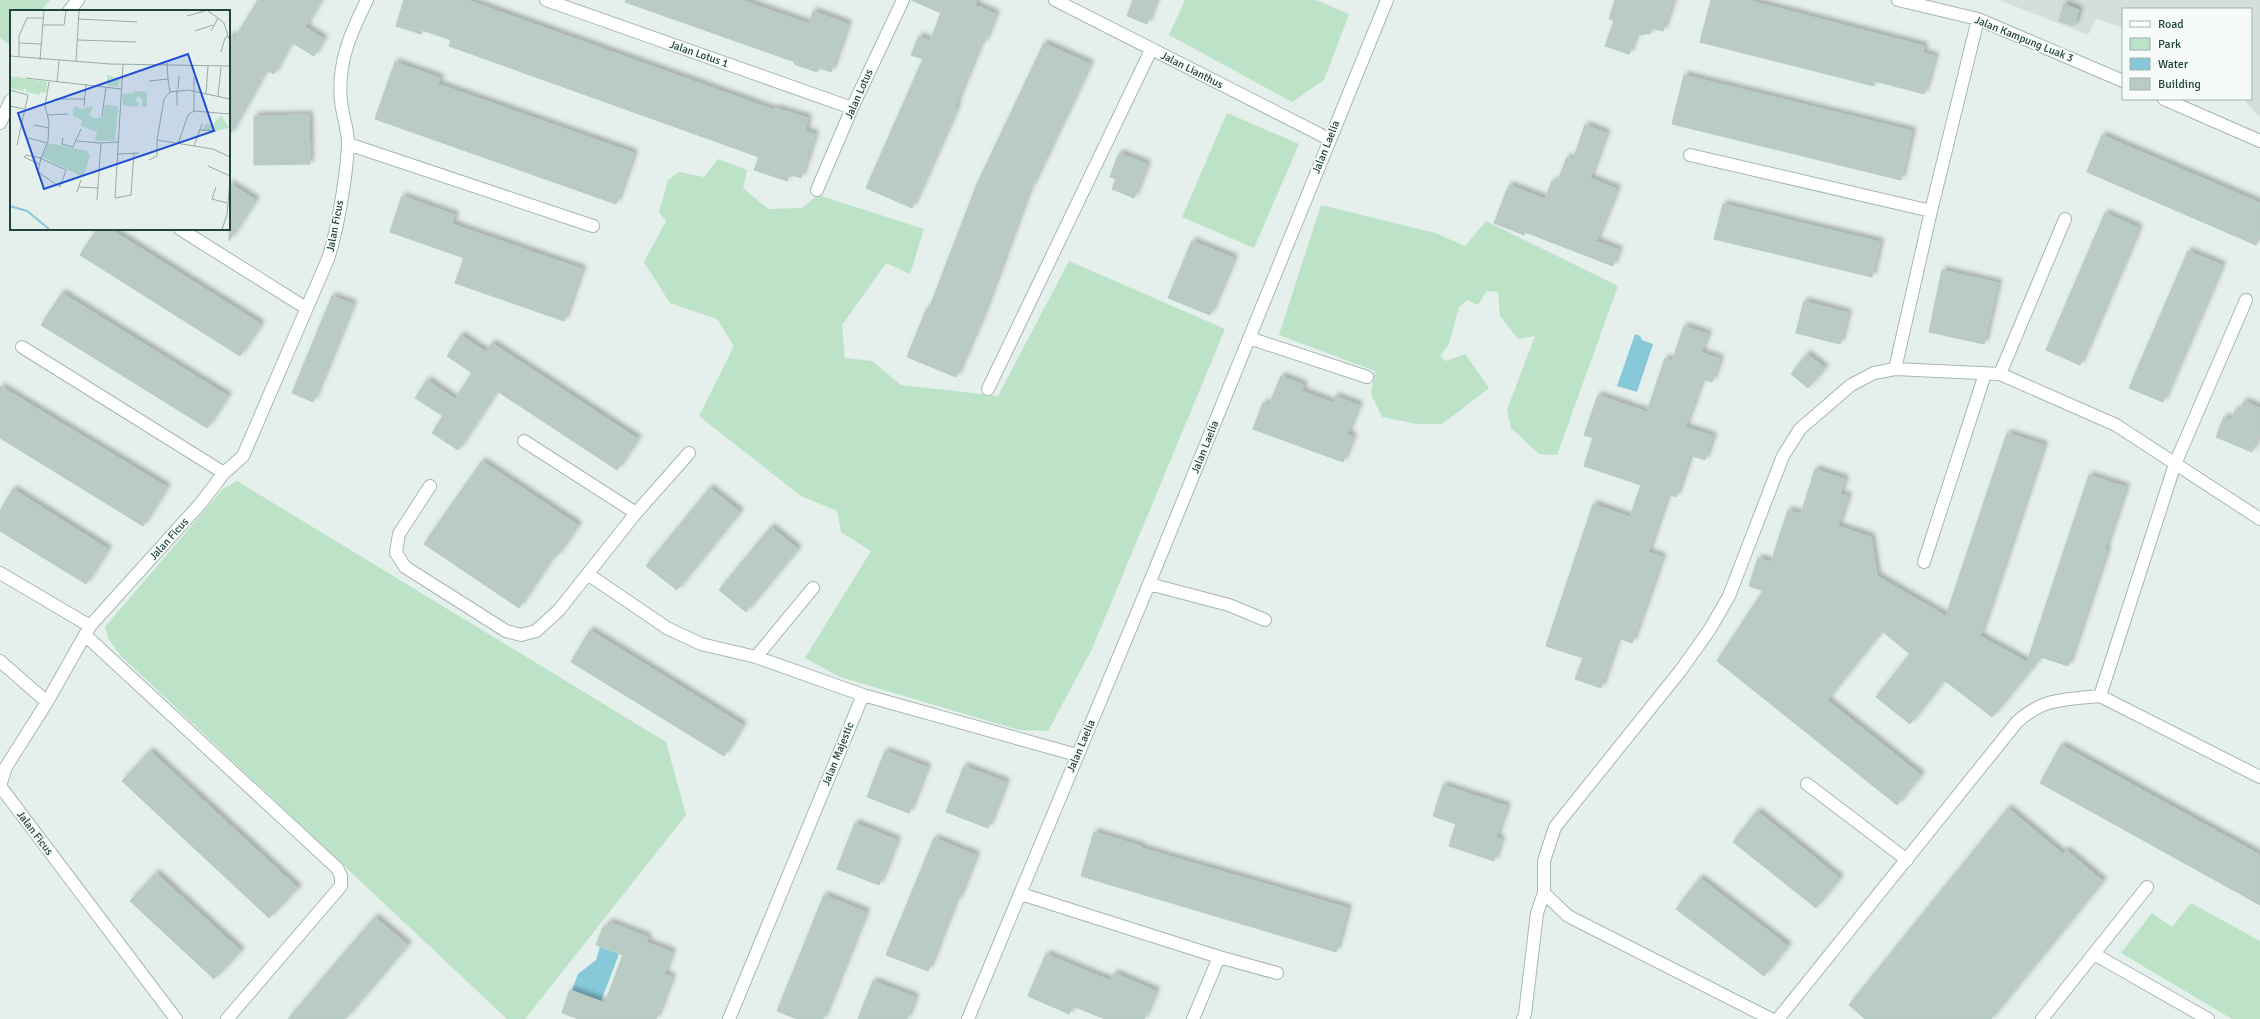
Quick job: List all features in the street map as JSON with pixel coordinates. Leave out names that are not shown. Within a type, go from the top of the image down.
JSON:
[{"type":"street","points":[[70,10],[78,0]]},
{"type":"street","name":"Jalan Ficus","points":[[176,1019],[0,786],[6,767],[47,702],[88,631],[201,503],[224,473],[243,456],[328,259],[334,240],[348,144],[340,100],[340,73],[349,35],[368,0]]},
{"type":"street","name":"Jalan Lotus 1","points":[[546,0],[852,108]]},
{"type":"street","name":"Jalan Lotus","points":[[817,190],[852,108],[902,0]]},
{"type":"street","name":"Jalan Lianthus","points":[[1055,0],[1329,139]]},
{"type":"street","name":"Jalan Laelia","points":[[968,1019],[1149,584],[1329,139],[1387,0]]},
{"type":"street","name":"Jalan Kampung Luak 3","points":[[1898,0],[1978,19],[2122,81]]},
{"type":"street","points":[[1895,369],[1931,211],[1978,19]]},
{"type":"street","points":[[988,389],[1151,50]]},
{"type":"street","points":[[2166,100],[2260,141]]},
{"type":"street","points":[[0,123],[10,102]]},
{"type":"street","points":[[348,144],[593,226]]},
{"type":"street","points":[[1690,155],[1931,211]]},
{"type":"street","points":[[2000,374],[2065,219]]},
{"type":"street","points":[[182,230],[306,308]]},
{"type":"street","points":[[2100,696],[2175,464],[2246,300]]},
{"type":"street","points":[[1249,338],[1367,377]]},
{"type":"street","points":[[22,347],[224,473]]},
{"type":"street","points":[[1523,1019],[1525,1014],[1537,913],[1544,893],[1544,861],[1555,827],[1681,670],[1710,629],[1729,596],[1783,456],[1800,429],[1851,385],[1874,373],[1895,369],[2000,374],[2116,425],[2260,519]]},
{"type":"street","points":[[1924,562],[1985,374]]},
{"type":"street","points":[[524,441],[636,513]]},
{"type":"street","points":[[430,486],[399,534],[396,553],[405,567],[506,631],[521,635],[536,631],[559,610],[589,575],[636,513],[688,453]]},
{"type":"street","points":[[0,572],[88,631],[337,868],[341,876],[341,886],[228,1019]]},
{"type":"street","points":[[589,575],[667,628],[701,644],[756,657],[863,695],[1077,755]]},
{"type":"street","points":[[1149,584],[1229,606],[1265,620]]},
{"type":"street","points":[[756,657],[813,588]]},
{"type":"street","points":[[0,661],[47,702]]},
{"type":"street","name":"Jalan Majestic","points":[[728,1019],[863,695]]},
{"type":"street","points":[[1778,1019],[2017,722],[2028,712],[2041,704],[2067,699],[2100,696],[2260,777]]},
{"type":"street","points":[[1807,784],[1907,860]]},
{"type":"street","points":[[2042,1019],[2147,887]]},
{"type":"street","points":[[1544,893],[1568,916],[1771,1019]]},
{"type":"street","points":[[1021,894],[1219,957],[1277,973]]},
{"type":"street","points":[[2094,954],[2208,1019]]},
{"type":"street","points":[[1193,1019],[1219,957]]},
{"type":"shaded area","points":[[1999,0],[2260,0],[2260,117],[2244,100],[2252,100],[2252,8],[2122,8],[2122,28],[2096,19],[2088,35]]},
{"type":"green space","points":[[0,0],[50,0],[42,10],[10,10],[10,44],[0,38]]},
{"type":"green space","points":[[1185,0],[1316,0],[1349,14],[1324,80],[1292,102],[1169,35]]},
{"type":"green space","points":[[1227,113],[1299,144],[1254,248],[1182,217]]},
{"type":"green space","points":[[718,159],[747,170],[743,188],[768,209],[802,208],[818,195],[924,229],[910,274],[886,263],[842,325],[845,358],[872,361],[901,385],[998,396],[1069,261],[1225,329],[1092,649],[1048,731],[1019,730],[840,677],[805,658],[871,551],[841,532],[837,511],[801,496],[699,416],[734,346],[717,319],[670,303],[644,262],[666,221],[659,212],[668,180],[679,172],[704,177]]},
{"type":"green space","points":[[1321,205],[1435,233],[1465,246],[1486,221],[1618,286],[1557,455],[1539,454],[1511,428],[1507,410],[1535,336],[1518,339],[1500,316],[1498,292],[1487,291],[1478,305],[1467,300],[1459,307],[1449,344],[1440,356],[1446,361],[1465,354],[1489,388],[1442,424],[1417,424],[1382,417],[1371,394],[1375,371],[1279,335]]},
{"type":"green space","points":[[237,481],[666,742],[686,815],[525,1019],[507,1019],[120,655],[108,638],[105,627],[223,489]]},
{"type":"green space","points":[[2191,903],[2260,941],[2260,1019],[2232,1019],[2121,953],[2152,913],[2172,927]]},
{"type":"water","points":[[1635,334],[1640,336],[1642,340],[1653,344],[1637,392],[1617,386]]},
{"type":"water","points":[[600,947],[619,954],[601,1001],[572,990],[578,974],[596,960]]},
{"type":"building","points":[[258,0],[321,0],[305,27],[324,39],[314,56],[291,42],[274,74],[266,70],[230,134],[230,36],[235,38]]},
{"type":"building","points":[[404,0],[467,0],[774,110],[775,108],[808,118],[805,131],[815,134],[801,178],[789,174],[787,181],[754,170],[759,157],[449,46],[451,40],[422,30],[421,34],[396,26]]},
{"type":"building","points":[[626,0],[741,0],[809,24],[813,11],[848,24],[831,72],[819,68],[817,72],[794,64],[795,62],[625,2]]},
{"type":"building","points":[[911,0],[977,0],[975,5],[996,14],[984,43],[981,42],[955,106],[957,107],[912,208],[866,188],[923,59],[911,55],[919,36],[930,41],[941,13]]},
{"type":"building","points":[[1133,0],[1156,0],[1147,24],[1127,16]]},
{"type":"building","points":[[1615,0],[1673,0],[1663,31],[1652,28],[1650,34],[1645,33],[1644,35],[1637,33],[1629,54],[1605,46],[1614,21],[1609,19]]},
{"type":"building","points":[[1711,0],[1747,0],[1924,46],[1923,53],[1935,56],[1924,94],[1875,81],[1874,86],[1700,42]]},
{"type":"building","points":[[2064,4],[2079,10],[2074,26],[2059,21]]},
{"type":"building","points":[[1044,43],[1090,64],[1031,188],[1030,187],[983,315],[956,377],[907,357],[927,308],[929,309],[977,184]]},
{"type":"building","points":[[395,62],[440,78],[438,84],[634,153],[616,204],[375,119]]},
{"type":"building","points":[[1684,75],[1912,131],[1901,180],[1672,124]]},
{"type":"building","points":[[309,115],[310,164],[254,165],[254,116]]},
{"type":"building","points":[[1585,125],[1606,133],[1590,178],[1617,189],[1596,241],[1619,250],[1613,266],[1525,232],[1524,235],[1494,223],[1509,185],[1545,199],[1552,181],[1557,183],[1567,157],[1573,160]]},
{"type":"building","points":[[2102,135],[2260,203],[2260,234],[2256,245],[2087,172]]},
{"type":"building","points":[[1119,153],[1147,164],[1134,198],[1112,189],[1116,179],[1110,177]]},
{"type":"building","points":[[230,184],[256,200],[229,241],[230,230]]},
{"type":"building","points":[[402,196],[455,215],[452,224],[582,269],[564,321],[455,283],[464,258],[390,232]]},
{"type":"building","points":[[1723,204],[1880,242],[1872,277],[1714,239]]},
{"type":"building","points":[[2105,213],[2139,228],[2080,365],[2046,350]]},
{"type":"building","points":[[96,230],[112,230],[261,324],[240,356],[80,255]]},
{"type":"building","points":[[1192,241],[1234,258],[1210,315],[1168,298]]},
{"type":"building","points":[[2188,251],[2222,265],[2163,402],[2129,388]]},
{"type":"building","points":[[1942,270],[1998,283],[1984,344],[1929,332]]},
{"type":"building","points":[[62,293],[228,396],[207,428],[41,325]]},
{"type":"building","points":[[332,296],[353,304],[313,402],[292,393]]},
{"type":"building","points":[[1804,301],[1848,313],[1840,344],[1796,333]]},
{"type":"building","points":[[1684,326],[1708,334],[1701,352],[1720,359],[1712,382],[1702,379],[1685,427],[1713,436],[1705,460],[1690,455],[1676,497],[1668,494],[1648,552],[1662,557],[1651,589],[1632,643],[1618,638],[1601,688],[1575,679],[1583,658],[1546,646],[1593,504],[1630,517],[1641,485],[1584,466],[1593,438],[1584,435],[1598,395],[1647,412],[1665,358],[1672,361]]},
{"type":"building","points":[[461,335],[486,352],[492,343],[638,439],[617,470],[497,391],[458,450],[432,433],[443,416],[415,398],[427,380],[455,399],[472,373],[447,356]]},
{"type":"building","points":[[1807,354],[1825,368],[1808,388],[1791,374]]},
{"type":"building","points":[[1281,376],[1304,385],[1302,391],[1333,403],[1335,396],[1359,405],[1347,434],[1353,437],[1343,462],[1253,429],[1263,403],[1269,405]]},
{"type":"building","points":[[0,386],[167,487],[143,526],[0,438]]},
{"type":"building","points":[[2244,401],[2260,408],[2260,432],[2252,452],[2216,437],[2224,417],[2231,420],[2236,409],[2240,411]]},
{"type":"building","points":[[2007,433],[2044,445],[1980,636],[2027,662],[2089,475],[2126,487],[2105,549],[2107,550],[2068,666],[2041,657],[1992,717],[1944,680],[1910,724],[1876,697],[1910,654],[1882,631],[1827,700],[1921,775],[1897,805],[1717,661],[1763,591],[1749,586],[1758,558],[1771,562],[1788,510],[1801,514],[1815,469],[1845,479],[1840,494],[1848,496],[1838,526],[1871,537],[1877,576],[1946,616]]},
{"type":"building","points":[[482,461],[578,525],[557,556],[554,555],[519,608],[424,544]]},
{"type":"building","points":[[710,488],[740,512],[677,590],[646,566]]},
{"type":"building","points":[[13,489],[108,549],[86,584],[0,531],[0,511]]},
{"type":"building","points":[[771,527],[798,549],[746,612],[719,590]]},
{"type":"building","points":[[590,630],[743,725],[724,756],[571,662]]},
{"type":"building","points":[[2061,745],[2260,855],[2260,905],[2040,783]]},
{"type":"building","points":[[150,751],[298,888],[269,918],[122,781]]},
{"type":"building","points":[[885,751],[927,767],[909,813],[867,797]]},
{"type":"building","points":[[964,766],[1006,782],[988,828],[946,812]]},
{"type":"building","points":[[1443,785],[1507,806],[1496,837],[1501,839],[1494,861],[1449,846],[1456,824],[1433,816]]},
{"type":"building","points":[[2008,808],[2063,854],[2066,850],[2103,881],[1991,1019],[1865,1019],[1849,1005]]},
{"type":"building","points":[[1757,811],[1840,878],[1816,908],[1733,842]]},
{"type":"building","points":[[855,823],[897,840],[879,885],[837,869]]},
{"type":"building","points":[[1094,832],[1141,846],[1141,848],[1348,908],[1336,952],[1081,876]]},
{"type":"building","points":[[934,838],[976,855],[958,900],[956,899],[928,971],[886,955]]},
{"type":"building","points":[[156,873],[241,951],[214,979],[130,901]]},
{"type":"building","points":[[1700,878],[1788,946],[1764,976],[1676,909]]},
{"type":"building","points":[[824,895],[866,912],[823,1019],[797,1019],[777,1011]]},
{"type":"building","points":[[375,917],[408,945],[345,1019],[288,1019]]},
{"type":"building","points":[[609,922],[648,937],[646,942],[672,952],[664,974],[672,977],[656,1019],[578,1019],[562,1013],[570,990],[605,1003],[623,955],[596,945],[603,927],[606,928]]},
{"type":"building","points":[[1046,954],[1111,981],[1114,973],[1156,991],[1144,1019],[1105,1019],[1073,1006],[1069,1014],[1028,996]]},
{"type":"building","points":[[873,981],[915,997],[907,1019],[858,1019]]}]
